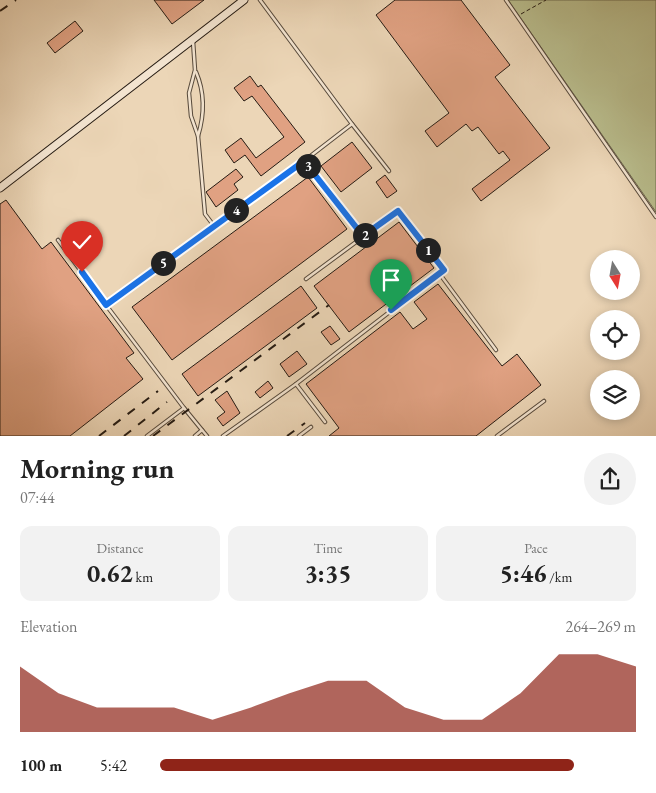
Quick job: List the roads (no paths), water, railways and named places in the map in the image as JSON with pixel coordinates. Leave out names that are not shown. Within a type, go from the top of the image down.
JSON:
[{"type":"street","points":[[0,188],[244,0]]},
{"type":"lane","points":[[260,0],[389,171]]},
{"type":"lane","points":[[506,0],[656,216]]},
{"type":"lane","points":[[193,39],[195,70],[189,93],[191,116],[198,136],[205,214],[214,226]]},
{"type":"lane","points":[[195,70],[203,89],[203,120],[198,136]]},
{"type":"lane","points":[[106,305],[352,124]]},
{"type":"lane","points":[[304,161],[363,236]]},
{"type":"lane","points":[[223,436],[296,384],[444,270],[398,211],[306,279]]},
{"type":"lane","points":[[58,240],[207,436]]},
{"type":"lane","points":[[439,273],[496,350]]},
{"type":"lane","points":[[296,384],[325,422]]},
{"type":"lane","points":[[497,436],[544,402]]},
{"type":"lane","points":[[147,436],[184,408]]},
{"type":"lane","points":[[299,436],[311,427]]},
{"type":"lane","points":[[195,436],[202,430]]},
{"type":"railway","points":[[0,11],[16,0]]},
{"type":"railway","points":[[153,436],[329,305]]},
{"type":"railway","points":[[99,436],[158,391]]},
{"type":"railway","points":[[124,436],[167,402]]},
{"type":"railway","points":[[287,436],[305,423]]}]
